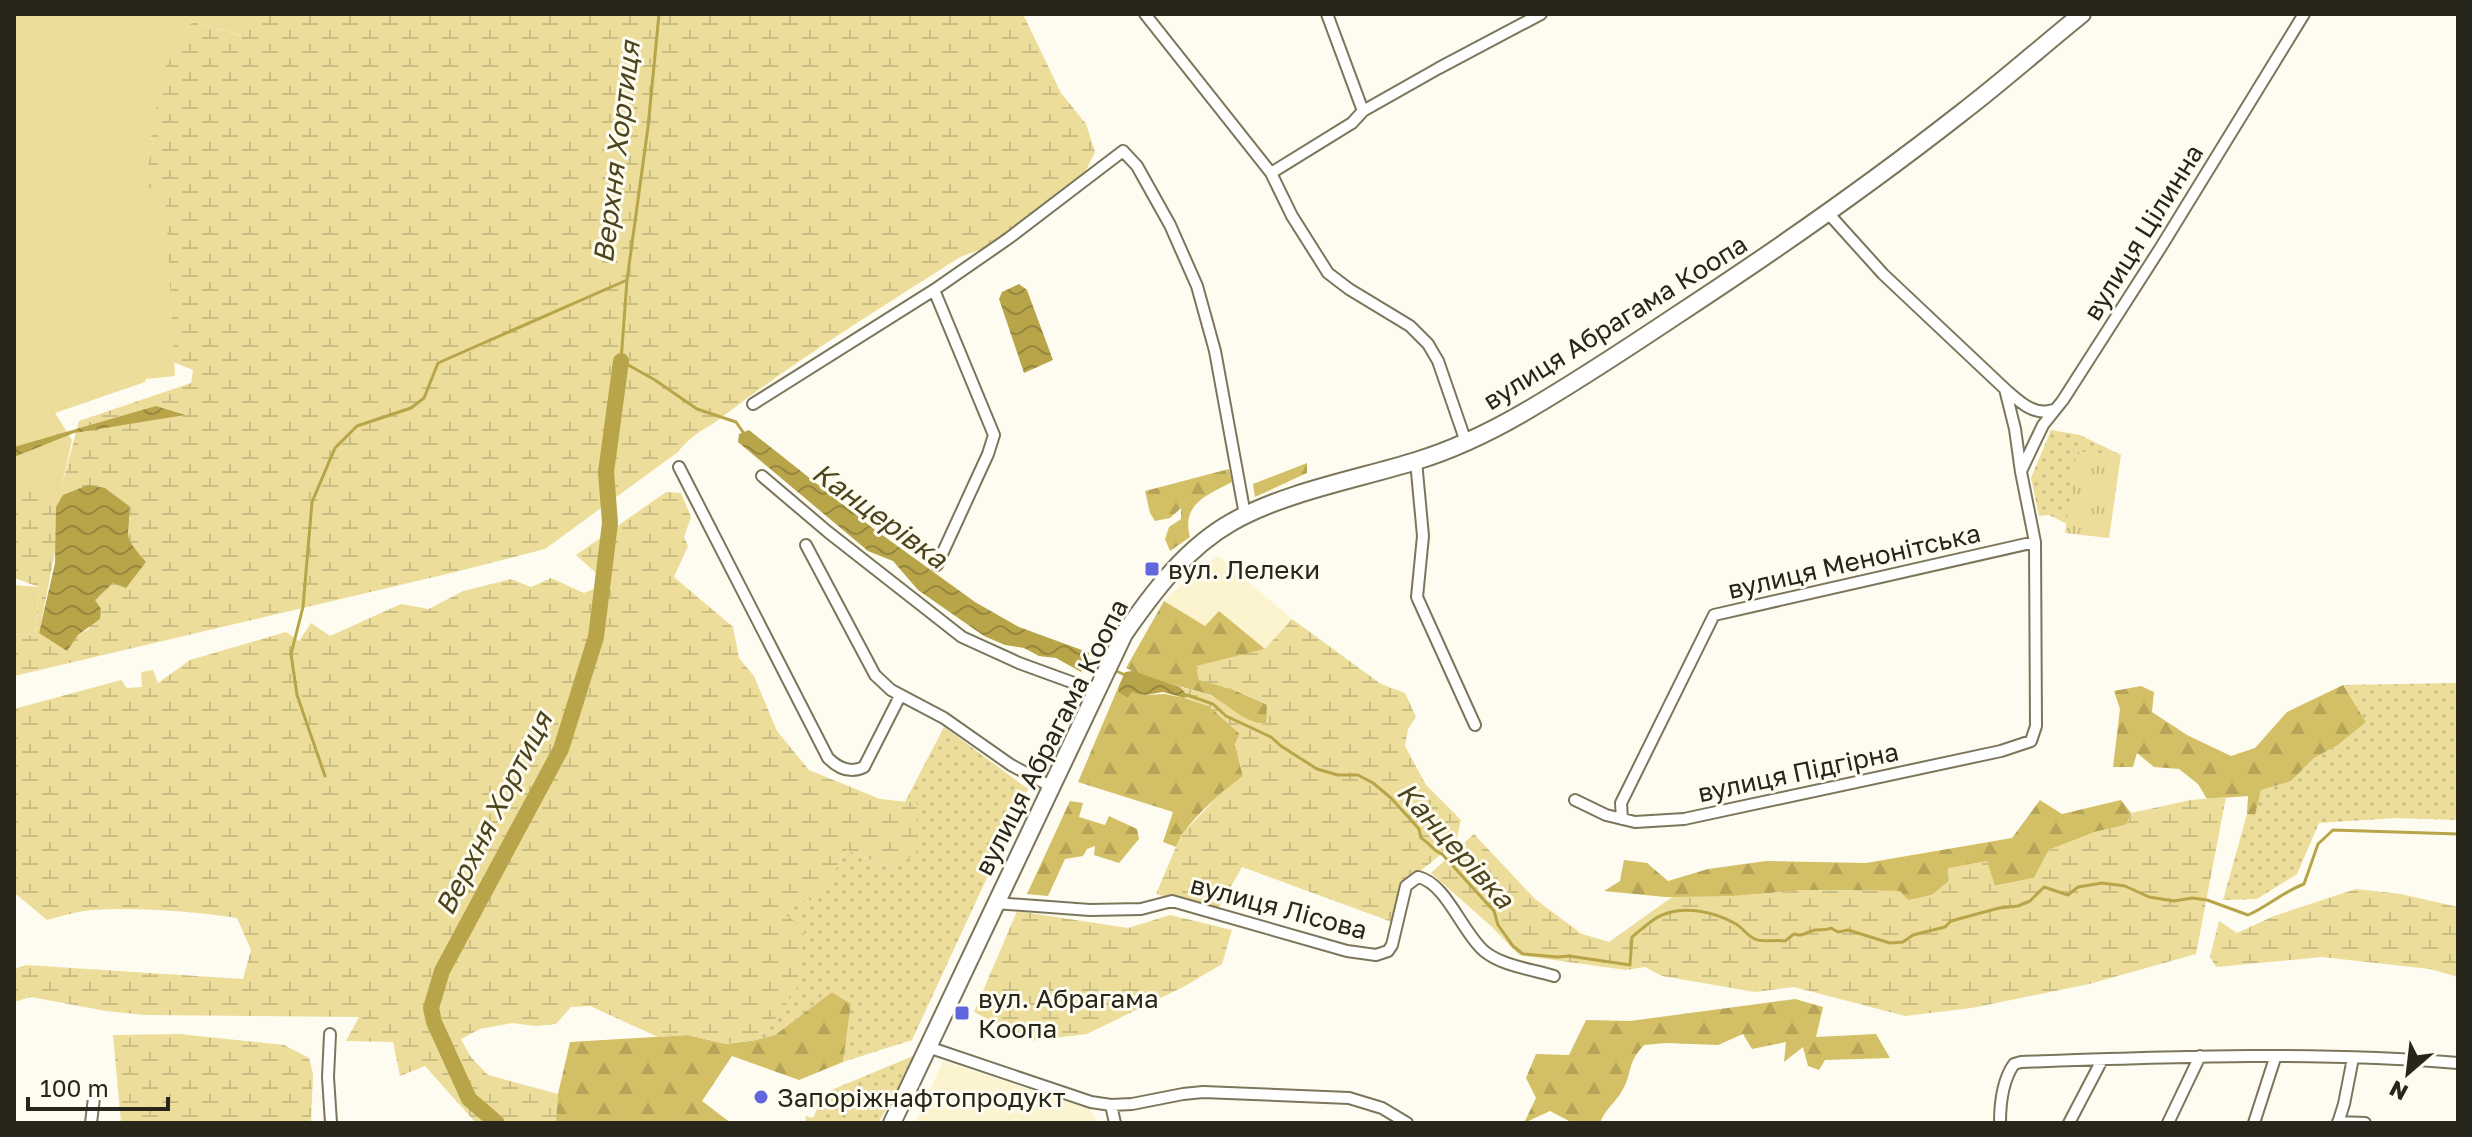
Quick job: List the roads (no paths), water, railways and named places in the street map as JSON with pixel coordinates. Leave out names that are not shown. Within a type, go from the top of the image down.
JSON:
[{"type":"main road","name":"вулиця Абрагама Коопа","points":[[892,1123],[1124,634],[1159,584],[1195,548],[1245,515],[1466,442],[1580,379],[1828,213],[1961,113],[2082,14]]},
{"type":"street","points":[[1145,14],[1271,173],[1292,216],[1328,273],[1410,326],[1428,344],[1438,361],[1466,442]]},
{"type":"street","points":[[1327,14],[1363,111]]},
{"type":"street","points":[[1271,173],[1352,123],[1363,111],[1541,14]]},
{"type":"street","name":"вулиця Цілинна","points":[[2021,472],[2053,410],[2063,400],[2161,247],[2304,14]]},
{"type":"street","points":[[753,404],[934,290],[1009,238],[1123,151],[1137,166],[1170,225],[1197,286],[1215,351],[1245,515]]},
{"type":"street","points":[[1828,213],[1883,274],[2005,389],[2032,408],[2046,413],[2053,410]]},
{"type":"street","points":[[934,290],[994,435],[937,565]]},
{"type":"street","points":[[2005,389],[2035,542]]},
{"type":"street","points":[[1416,461],[1423,536],[1417,597],[1475,725]]},
{"type":"street","points":[[679,467],[828,758],[835,765],[854,771],[864,767],[900,696]]},
{"type":"street","points":[[762,476],[962,637],[1095,694]]},
{"type":"street","name":"вулиця Підгірна","points":[[1575,800],[1622,819],[1649,822],[1701,816],[2001,751],[2031,741],[2036,726],[2035,542]]},
{"type":"street","name":"вулиця Менонітська","points":[[1622,819],[1621,803],[1714,615],[2035,542]]},
{"type":"street","points":[[806,545],[875,675],[900,696],[944,718],[1011,765],[1052,787]]},
{"type":"street","name":"вулиця Лісова","points":[[995,903],[1101,910],[1141,909],[1172,901],[1181,902],[1347,951],[1376,955],[1388,951],[1392,945],[1406,886],[1418,877],[1433,883],[1482,950],[1496,959],[1554,976]]},
{"type":"street","points":[[330,1034],[328,1077],[331,1123]]},
{"type":"street","points":[[928,1047],[1091,1102],[1111,1105],[1203,1092],[1349,1098],[1382,1108],[1407,1123]]},
{"type":"street","points":[[2168,1123],[2200,1056]]},
{"type":"street","points":[[2000,1123],[2002,1091],[2014,1064],[2021,1062],[2200,1056],[2458,1063]]},
{"type":"street","points":[[2254,1123],[2275,1058]]},
{"type":"street","points":[[2353,1058],[2338,1122],[2365,1123]]},
{"type":"street","points":[[2069,1123],[2102,1060]]},
{"type":"street","points":[[91,1123],[95,1089]]},
{"type":"street","points":[[1111,1105],[1115,1123]]},
{"type":"water","points":[[1019,284],[1027,290],[1053,360],[1024,373],[999,299],[1002,292]]},
{"type":"water","points":[[156,406],[185,415],[74,433],[14,457],[14,447]]},
{"type":"water","points":[[749,430],[874,529],[975,602],[1019,627],[1090,653],[1081,672],[1056,658],[1039,656],[984,636],[918,590],[893,561],[868,551],[738,442],[739,434]]},
{"type":"water","points":[[88,485],[105,488],[129,506],[129,540],[146,562],[126,588],[113,583],[95,600],[101,609],[100,619],[78,635],[67,651],[39,633],[55,563],[56,507],[63,495]]},
{"type":"water","points":[[1132,671],[1180,687],[1188,696],[1131,692],[1128,698],[1118,688],[1125,672]]},
{"type":"waterway","name":"Верхня Хортиця","points":[[325,776],[297,695],[291,654],[303,607],[312,502],[335,448],[357,426],[411,408],[424,398],[438,363],[627,280],[648,127],[659,14]]},
{"type":"waterway","name":"Канцерівка","points":[[627,280],[621,361],[697,409],[736,422],[745,435]]},
{"type":"waterway","name":"Верхня Хортиця","points":[[497,1123],[469,1099],[434,1022],[431,1008],[442,971],[561,749],[596,637],[610,523],[606,472],[621,361]]},
{"type":"waterway","name":"Канцерівка","points":[[1086,659],[1101,665]]},
{"type":"waterway","name":"Канцерівка","points":[[1112,669],[1127,676]]},
{"type":"waterway","name":"Канцерівка","points":[[1187,695],[1213,704],[1226,716],[1271,737],[1317,769],[1338,775],[1358,775],[1373,783],[1419,829],[1421,838],[1442,854],[1494,911],[1498,925],[1523,954],[1569,956],[1630,965],[1632,937],[1658,917],[1680,910],[1719,916],[1761,941],[1785,941],[1794,934],[1803,935],[1831,928],[1890,943],[1903,942],[1913,935],[1945,927],[1951,921],[2018,906],[2030,901],[2044,887],[2068,895],[2078,887],[2102,883],[2125,886],[2149,897],[2174,901],[2192,898],[2207,900],[2248,915],[2304,884],[2318,844],[2333,830],[2458,834]]},
{"type":"place","name":"вул. Лелеки","points":[[1152,569]]},
{"type":"place","name":"вул. Абрагама Коопа","points":[[962,1013]]},
{"type":"place","name":"Запоріжнафтопродукт","points":[[761,1097]]}]
